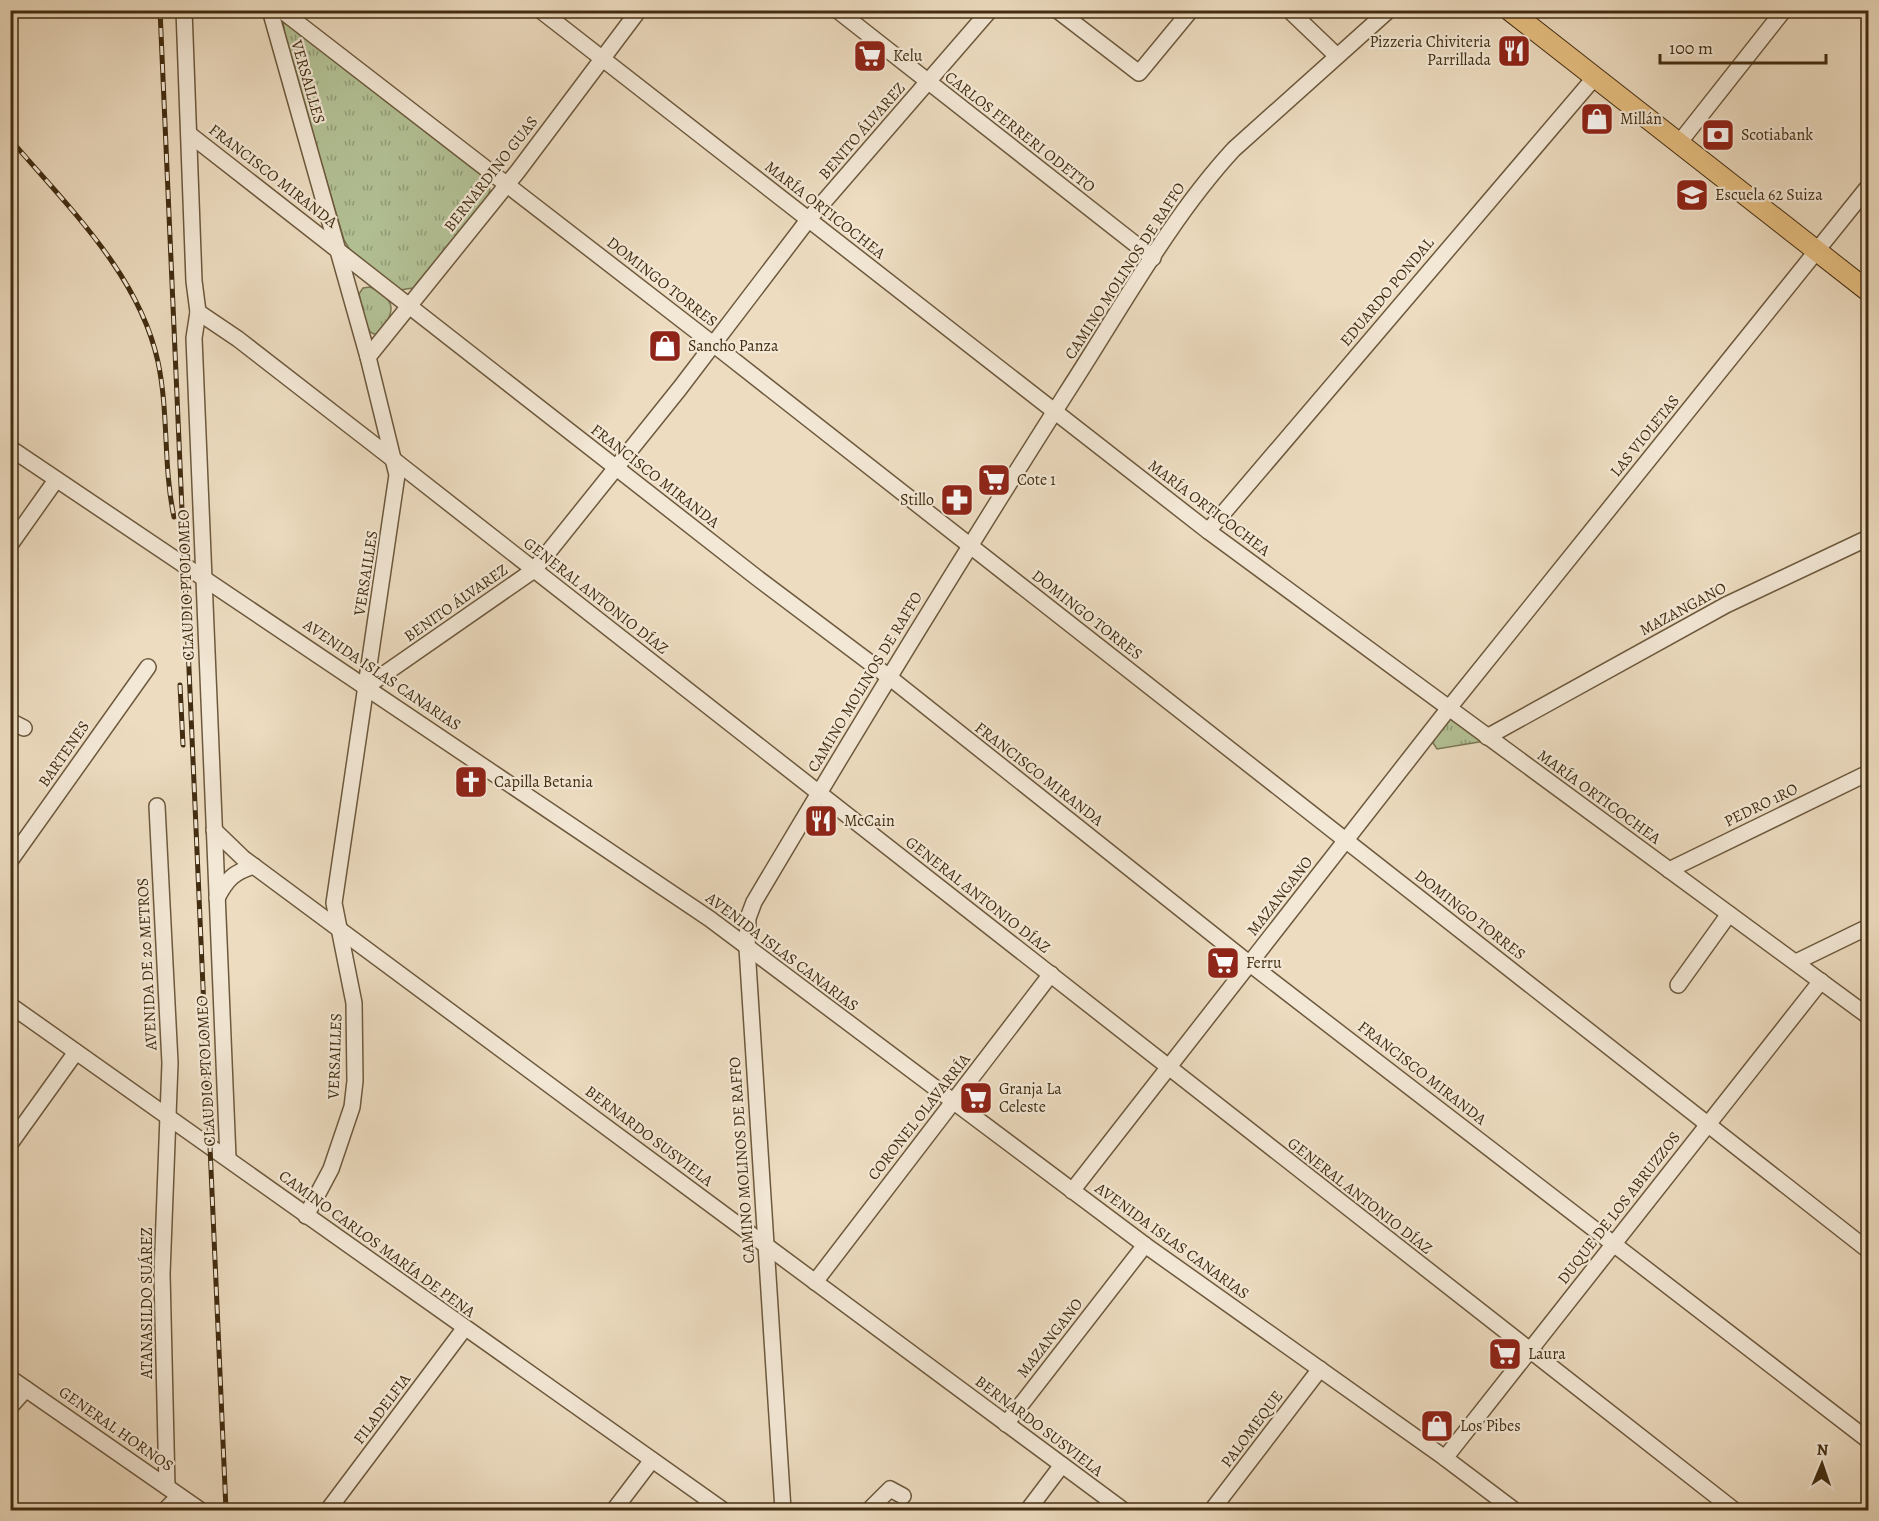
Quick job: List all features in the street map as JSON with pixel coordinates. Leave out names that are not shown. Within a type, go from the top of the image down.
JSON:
[{"type":"main road","points":[[1509,10],[1869,291]]},
{"type":"street","name":"CLAUDIO PTOLOMEO","points":[[184,10],[194,281],[198,312],[194,338],[228,1158]]},
{"type":"street","name":"VERSAILLES","points":[[270,10],[339,249],[397,475],[396,499],[334,903],[354,1003],[355,1081],[352,1107],[332,1169],[306,1216]]},
{"type":"street","name":"DOMINGO TORRES","points":[[281,10],[507,183],[1869,1250]]},
{"type":"street","name":"MARÍA ORTICOCHEA","points":[[540,10],[1208,531],[1869,1016]]},
{"type":"street","name":"BERNARDINO GUAS","points":[[368,357],[507,183],[639,10]]},
{"type":"street","name":"CARLOS FERRERI ODETTO","points":[[837,10],[1153,258]]},
{"type":"street","name":"BENITO ÁLVAREZ","points":[[367,686],[534,570],[808,220],[990,10]]},
{"type":"street","points":[[1057,10],[1139,73],[1191,10]]},
{"type":"street","points":[[1289,10],[1337,56]]},
{"type":"street","name":"CAMINO MOLINOS DE RAFFO","points":[[783,1510],[747,948],[748,918],[753,902],[970,545],[1153,258],[1212,172],[1234,149],[1389,10]]},
{"type":"street","points":[[1679,143],[1784,10]]},
{"type":"street","name":"EDUARDO PONDAL","points":[[1208,531],[1595,77]]},
{"type":"street","name":"FRANCISCO MIRANDA","points":[[189,134],[339,249],[615,468],[889,677],[1250,964],[1869,1440]]},
{"type":"street","name":"LAS VIOLETAS","points":[[1449,708],[1869,186]]},
{"type":"street","name":"GENERAL ANTONIO DÍAZ","points":[[198,312],[238,339],[394,460],[1051,974],[1168,1069],[1734,1510]]},
{"type":"street","name":"AVENIDA ISLAS CANARIAS","points":[[10,448],[367,686],[747,948],[1145,1245],[1445,1458],[1514,1510]]},
{"type":"street","points":[[10,545],[56,480]]},
{"type":"street","name":"MAZANGANO","points":[[1487,736],[1726,605],[1869,538]]},
{"type":"street","name":"BARTENES","points":[[10,861],[148,668]]},
{"type":"street","name":"MAZANGANO","points":[[1072,1191],[1449,708]]},
{"type":"street","name":"PEDRO 1RO","points":[[1669,870],[1869,772]]},
{"type":"street","name":"AVENIDA DE 20 METROS","points":[[157,806],[170,1063],[170,1120]]},
{"type":"street","name":"BERNARDO SUSVIELA","points":[[214,830],[254,866],[1123,1510]]},
{"type":"street","points":[[217,898],[227,880],[237,871],[254,866]]},
{"type":"street","points":[[1678,985],[1730,914]]},
{"type":"street","points":[[1797,962],[1869,927]]},
{"type":"street","name":"CORONEL OLAVARRÍA","points":[[815,1282],[1051,974]]},
{"type":"street","name":"DUQUE DE LOS ABRUZZOS","points":[[1445,1458],[1821,981]]},
{"type":"street","name":"CAMINO CARLOS MARÍA DE PENA","points":[[10,1005],[170,1120],[228,1158],[464,1329],[723,1510]]},
{"type":"street","points":[[10,1144],[76,1052]]},
{"type":"street","name":"ATANASILDO SUÁREZ","points":[[170,1120],[162,1274],[173,1491]]},
{"type":"street","name":"MAZANGANO","points":[[1006,1424],[1145,1245]]},
{"type":"street","name":"FILADELFIA","points":[[328,1510],[464,1329]]},
{"type":"street","name":"PALOMEQUE","points":[[1212,1510],[1320,1369]]},
{"type":"street","name":"GENERAL HORNOS","points":[[10,1378],[200,1510]]},
{"type":"street","points":[[10,1407],[26,1389]]},
{"type":"street","points":[[615,1510],[652,1461]]},
{"type":"street","points":[[1028,1510],[1062,1465]]},
{"type":"street","points":[[869,1510],[890,1489],[903,1496]]},
{"type":"street","points":[[165,1510],[173,1491]]},
{"type":"green space","points":[[283,21],[487,177],[490,190],[488,196],[413,288],[400,290],[350,250],[344,240],[286,43]]},
{"type":"green space","points":[[370,287],[385,297],[391,307],[391,313],[379,334],[370,332],[359,294],[363,288]]},
{"type":"green space","points":[[1450,718],[1456,719],[1485,741],[1437,749],[1431,740]]},
{"type":"railway","points":[[160,10],[226,1510]]},
{"type":"railway","points":[[10,139],[77,216],[118,270],[149,330],[158,362],[164,401],[168,479],[174,517]]},
{"type":"railway","points":[[180,685],[183,745]]},
{"type":"place","name":"Pizzeria Chiviteria Parrillada","points":[[1514,51]]},
{"type":"place","name":"Kelu","points":[[870,56]]},
{"type":"place","name":"Millán","points":[[1597,119]]},
{"type":"place","name":"Scotiabank","points":[[1718,135]]},
{"type":"place","name":"Escuela 62 Suiza","points":[[1692,195]]},
{"type":"place","name":"Sancho Panza","points":[[665,346]]},
{"type":"place","name":"Cote 1","points":[[994,480]]},
{"type":"place","name":"Stillo","points":[[957,500]]},
{"type":"place","name":"Capilla Betania","points":[[471,782]]},
{"type":"place","name":"McCain","points":[[821,821]]},
{"type":"place","name":"Ferru","points":[[1223,963]]},
{"type":"place","name":"Granja La Celeste","points":[[976,1098]]},
{"type":"place","name":"Laura","points":[[1505,1354]]},
{"type":"place","name":"Los Pibes","points":[[1437,1426]]}]
